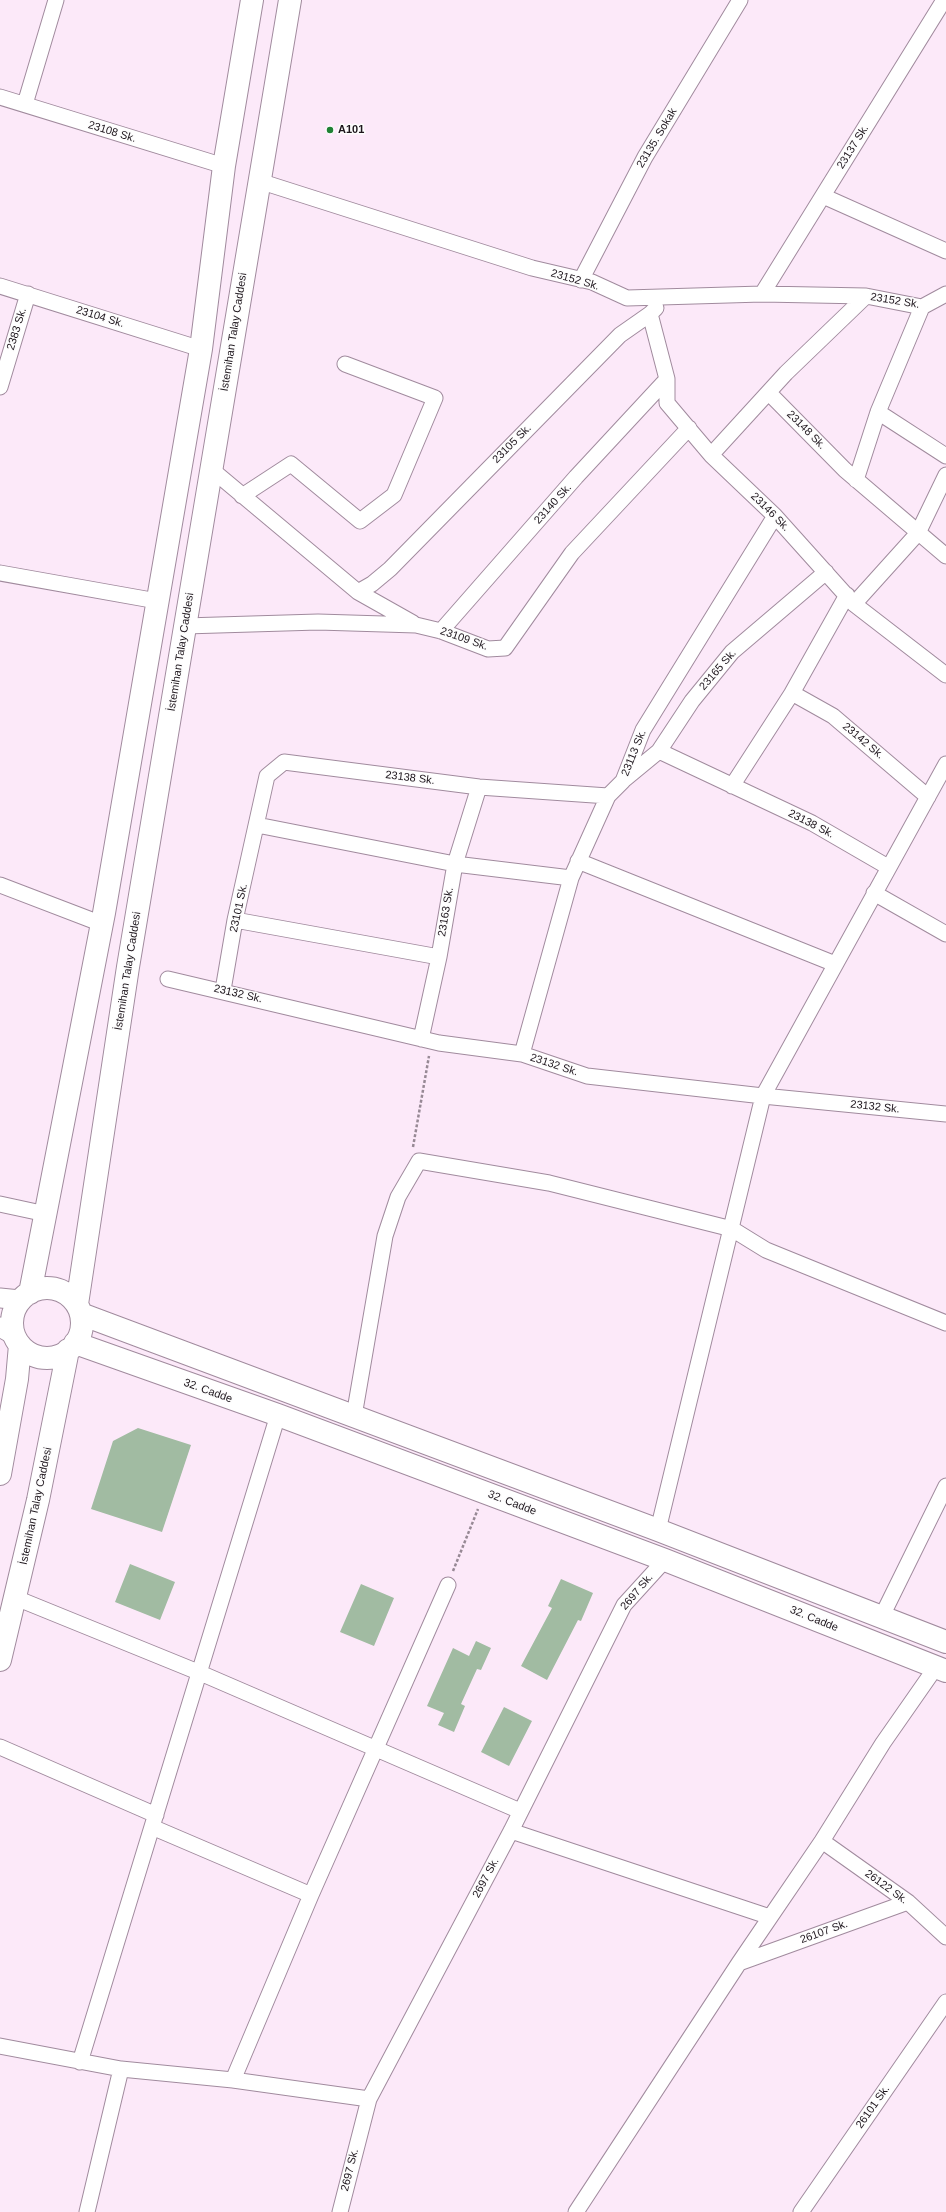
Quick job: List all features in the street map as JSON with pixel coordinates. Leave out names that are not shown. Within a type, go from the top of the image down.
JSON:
[{"type":"main road","points":[[1,1460],[17,1379],[12,1336],[14,1311],[17,1297],[46,1214],[102,924],[201,349],[224,166],[252,0]]},
{"type":"main road","name":"İstemihan Talay Caddesi","points":[[79,1309],[125,989],[290,0]]},
{"type":"main road","points":[[17,1297],[41,1289],[51,1288],[61,1291],[79,1309],[354,1416],[882,1616],[946,1642]]},
{"type":"main road","points":[[12,1336],[30,1353],[39,1357],[54,1356],[71,1347],[82,1324],[79,1309]]},
{"type":"main road","name":"İstemihan Talay Caddesi","points":[[0,1660],[16,1598],[71,1347]]},
{"type":"main road","name":"32. Cadde","points":[[71,1347],[278,1415],[665,1560],[941,1669]]},
{"type":"street","points":[[25,104],[56,0]]},
{"type":"street","name":"23135. Sokak","points":[[581,280],[645,157],[740,0]]},
{"type":"street","name":"23137 Sk.","points":[[762,294],[944,0]]},
{"type":"street","name":"23108 Sk.","points":[[0,97],[224,166]]},
{"type":"street","name":"23152 Sk.","points":[[259,181],[532,268],[592,282],[627,298],[762,294],[866,296],[922,307],[946,294]]},
{"type":"street","points":[[823,196],[946,251]]},
{"type":"street","name":"23104 Sk.","points":[[0,286],[201,349]]},
{"type":"street","name":"2383 Sk.","points":[[0,387],[28,294]]},
{"type":"street","points":[[712,455],[786,373],[866,296]]},
{"type":"street","name":"23105 Sk.","points":[[358,592],[372,584],[390,569],[620,335],[650,314],[666,297]]},
{"type":"street","points":[[856,480],[878,412],[922,307]]},
{"type":"street","name":"23146 Sk.","points":[[650,314],[666,379],[667,404],[712,455],[775,516],[850,599],[946,675]]},
{"type":"street","points":[[242,496],[292,464],[360,521],[394,495],[435,398],[345,364]]},
{"type":"street","name":"23140 Sk.","points":[[441,631],[666,379]]},
{"type":"street","name":"23148 Sk.","points":[[769,393],[856,480],[946,556]]},
{"type":"street","points":[[878,412],[946,456]]},
{"type":"street","name":"23109 Sk.","points":[[185,626],[318,622],[416,625],[441,631],[488,649],[505,648],[572,553],[688,428]]},
{"type":"street","points":[[211,469],[358,592],[416,625]]},
{"type":"street","points":[[732,786],[850,599],[918,533],[946,475]]},
{"type":"street","name":"23113 Sk.","points":[[522,1054],[571,878],[608,796],[623,781],[643,730],[775,516]]},
{"type":"street","name":"23165 Sk.","points":[[623,781],[659,751],[692,701],[732,652],[826,572]]},
{"type":"street","points":[[0,573],[157,601]]},
{"type":"street","name":"23142 Sk.","points":[[792,693],[833,716],[928,797]]},
{"type":"street","name":"23138 Sk.","points":[[659,751],[812,823],[888,867]]},
{"type":"street","name":"23138 Sk.","points":[[257,825],[267,776],[284,762],[479,787],[608,796]]},
{"type":"street","points":[[658,1530],[763,1096],[946,764]]},
{"type":"street","name":"23163 Sk.","points":[[426,1040],[454,864],[479,787]]},
{"type":"street","points":[[257,825],[454,864],[571,878]]},
{"type":"street","name":"23101 Sk.","points":[[223,990],[236,920],[257,825]]},
{"type":"street","points":[[578,861],[835,964]]},
{"type":"street","points":[[0,885],[102,924]]},
{"type":"street","points":[[874,893],[946,934]]},
{"type":"street","points":[[236,920],[439,957]]},
{"type":"street","name":"23132 Sk.","points":[[168,979],[223,990],[426,1040],[522,1054],[587,1076],[763,1096],[946,1113]]},
{"type":"street","points":[[354,1416],[385,1236],[398,1197],[419,1161],[549,1183],[732,1229],[766,1250],[946,1323]]},
{"type":"street","points":[[0,1204],[46,1214]]},
{"type":"street","points":[[80,2062],[198,1672],[278,1415]]},
{"type":"street","points":[[882,1616],[946,1486]]},
{"type":"street","name":"2697 Sk.","points":[[340,2212],[369,2099],[511,1831],[624,1605],[665,1560]]},
{"type":"street","points":[[233,2080],[311,1895],[448,1584]]},
{"type":"street","points":[[16,1598],[198,1672],[520,1811]]},
{"type":"street","points":[[576,2212],[739,1963],[822,1841],[882,1743],[941,1669]]},
{"type":"street","points":[[0,1747],[311,1895]]},
{"type":"street","points":[[511,1831],[770,1917]]},
{"type":"street","name":"26122 Sk.","points":[[822,1841],[908,1902],[946,1937]]},
{"type":"street","name":"26107 Sk.","points":[[739,1963],[908,1902]]},
{"type":"street","name":"26101 Sk.","points":[[801,2212],[946,2002]]},
{"type":"street","points":[[0,2046],[80,2062],[121,2068],[233,2080],[369,2099]]},
{"type":"street","points":[[87,2212],[121,2068]]},
{"type":"path","points":[[413,1149],[426,1040]]},
{"type":"path","points":[[448,1584],[484,1493]]},
{"type":"building","points":[[138,1428],[191,1445],[162,1532],[91,1509],[113,1441]]},
{"type":"building","points":[[130,1564],[175,1582],[160,1620],[115,1602]]},
{"type":"building","points":[[561,1579],[593,1593],[581,1621],[578,1620],[547,1680],[521,1666],[552,1608],[548,1606]]},
{"type":"building","points":[[361,1584],[394,1598],[374,1646],[340,1632]]},
{"type":"building","points":[[476,1641],[491,1648],[481,1670],[477,1669],[461,1704],[465,1706],[454,1732],[438,1725],[444,1713],[427,1706],[453,1648],[469,1656]]},
{"type":"building","points":[[504,1707],[532,1721],[509,1766],[481,1752]]},
{"type":"place","name":"A101","points":[[330,130]]}]
